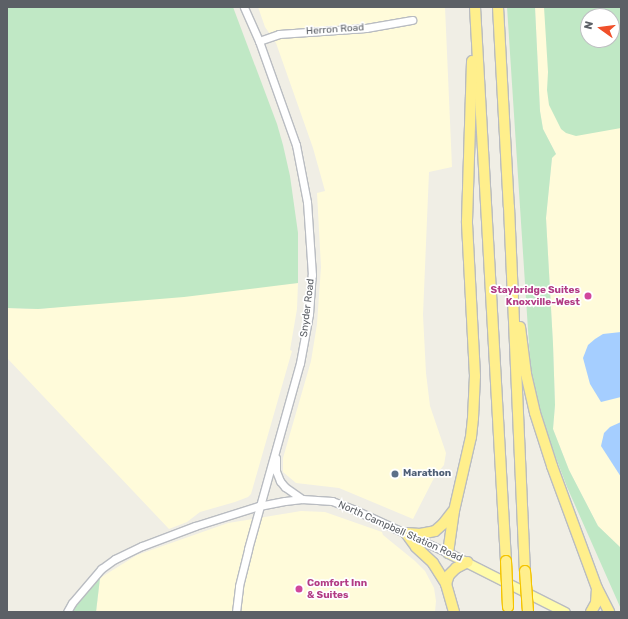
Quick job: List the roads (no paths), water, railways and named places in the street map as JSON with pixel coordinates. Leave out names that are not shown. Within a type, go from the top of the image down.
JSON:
[{"type":"highway","points":[[448,553],[454,511],[471,437],[475,376],[468,198],[474,7]]},
{"type":"highway","points":[[474,7],[508,609]]},
{"type":"highway","points":[[498,7],[528,612]]},
{"type":"highway","points":[[511,251],[526,374],[535,413],[552,466],[597,588],[609,612]]},
{"type":"highway","points":[[406,533],[420,534],[434,530],[443,524],[454,511]]},
{"type":"highway","points":[[406,533],[416,547],[433,563],[446,584],[454,612]]},
{"type":"highway","points":[[446,584],[448,575],[456,568],[468,562]]},
{"type":"highway","points":[[591,612],[596,603],[597,588]]},
{"type":"main road","name":"North Campbell Station Road","points":[[448,553],[564,612]]},
{"type":"street","name":"Snyder Road","points":[[236,612],[239,586],[259,506],[305,340],[312,275],[307,202],[296,145],[259,41],[244,7]]},
{"type":"street","name":"Herron Road","points":[[259,41],[279,34],[366,28],[412,20]]},
{"type":"street","points":[[276,448],[276,466],[280,481],[285,487],[302,499]]},
{"type":"street","name":"North Campbell Station Road","points":[[67,612],[72,603],[99,572],[115,559],[142,546],[188,528],[259,506],[302,499],[332,501],[448,553]]},
{"type":"water","points":[[621,332],[621,397],[601,402],[590,384],[583,358],[588,345],[595,339],[603,334]]},
{"type":"water","points":[[621,422],[621,477],[601,446],[604,433],[610,427]]},
{"type":"place","name":"Staybridge Suites Knoxville-West","points":[[588,296]]},
{"type":"place","name":"Marathon","points":[[395,474]]},
{"type":"place","name":"Comfort Inn & Suites","points":[[299,589]]}]
